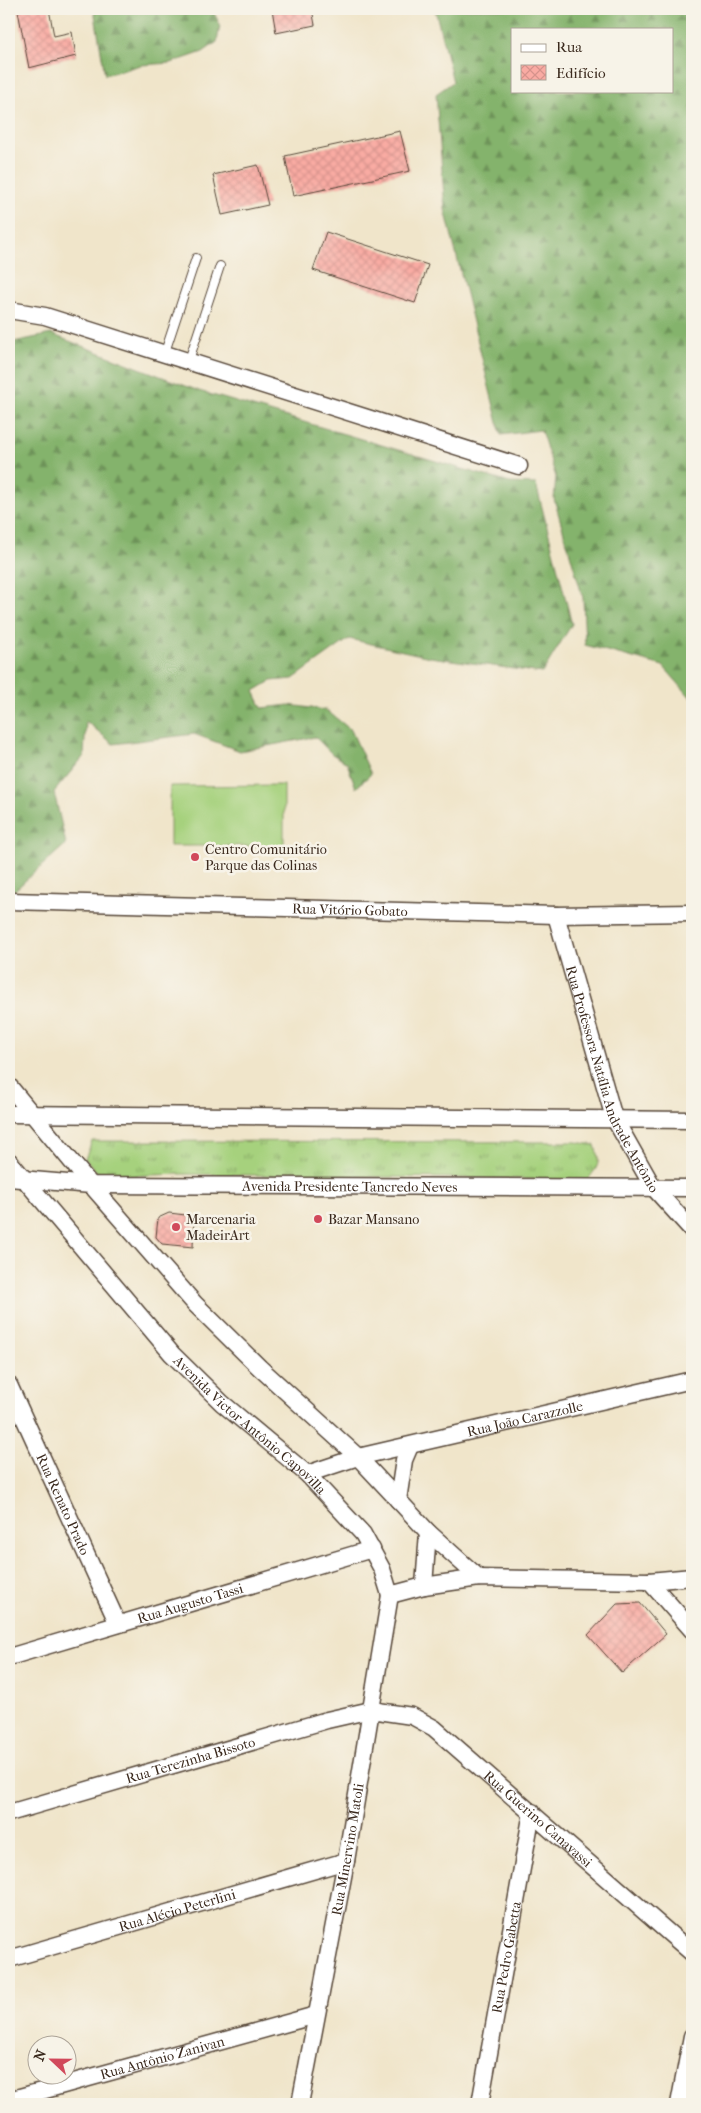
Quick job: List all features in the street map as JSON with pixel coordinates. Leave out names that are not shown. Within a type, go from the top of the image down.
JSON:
[{"type":"street","points":[[9,310],[45,316],[165,352],[519,466]]},
{"type":"street","name":"Rua Vitório Gobato","points":[[9,902],[556,915],[692,913]]},
{"type":"street","name":"Rua Professora Natália Andrade Antônio","points":[[556,915],[614,1118],[653,1188],[692,1230]]},
{"type":"street","points":[[9,1086],[91,1185],[195,1304],[260,1368],[358,1457],[428,1532],[479,1578]]},
{"type":"street","points":[[9,1114],[692,1120]]},
{"type":"street","name":"Avenida Victor Antônio Capovilla","points":[[9,1161],[16,1178],[172,1354],[222,1403],[307,1474],[363,1534],[372,1549],[390,1594]]},
{"type":"street","name":"Avenida Presidente Tancredo Neves","points":[[16,1178],[91,1185],[692,1188]]},
{"type":"street","name":"Rua João Carazzolle","points":[[307,1474],[358,1457],[692,1380]]},
{"type":"street","name":"Rua Renato Prado","points":[[9,1385],[118,1624]]},
{"type":"street","points":[[398,1500],[404,1460],[410,1446]]},
{"type":"street","points":[[424,1586],[428,1532]]},
{"type":"street","name":"Rua Augusto Tassi","points":[[9,1657],[372,1549]]},
{"type":"street","points":[[390,1594],[424,1586],[479,1578],[649,1581],[692,1577]]},
{"type":"street","points":[[649,1581],[692,1630]]},
{"type":"street","name":"Rua Minervino Matoli","points":[[300,2104],[346,1862],[390,1594]]},
{"type":"street","name":"Rua Guerino Canavassi","points":[[371,1710],[412,1716],[434,1728],[692,1953]]},
{"type":"street","name":"Rua Terezinha Bissoto","points":[[9,1813],[327,1720],[371,1710]]},
{"type":"street","name":"Rua Pedro Gabetta","points":[[480,2104],[532,1812]]},
{"type":"street","name":"Rua Alécio Peterlini","points":[[9,1958],[346,1862]]},
{"type":"street","name":"Rua Antônio Zanivan","points":[[9,2100],[316,2015]]},
{"type":"street","points":[[679,2104],[692,2036]]},
{"type":"lane","points":[[165,352],[196,258]]},
{"type":"lane","points":[[189,360],[220,266]]},
{"type":"green space","points":[[94,9],[215,9],[213,11],[220,25],[217,42],[203,52],[171,63],[141,65],[105,75]]},
{"type":"green space","points":[[435,9],[692,9],[692,699],[663,666],[585,645],[583,598],[554,499],[556,477],[541,430],[501,435],[445,209],[436,94],[453,82]]},
{"type":"green space","points":[[51,334],[199,391],[510,483],[536,484],[572,624],[542,673],[430,657],[349,639],[293,679],[271,681],[254,691],[262,708],[289,705],[326,710],[351,730],[371,774],[356,788],[347,763],[332,754],[315,737],[240,751],[194,734],[113,744],[86,721],[84,756],[54,792],[66,844],[15,890],[9,890],[9,343]]},
{"type":"green space","points":[[284,785],[284,846],[170,846],[170,786]]},
{"type":"green space","points":[[92,1141],[576,1142],[595,1145],[598,1164],[587,1180],[179,1174],[102,1177],[85,1159]]},
{"type":"building","points":[[49,9],[54,36],[72,32],[76,56],[29,68],[18,11]]},
{"type":"building","points":[[272,9],[312,9],[315,25],[276,33]]},
{"type":"building","points":[[400,131],[410,171],[293,196],[285,156]]},
{"type":"building","points":[[258,165],[268,205],[222,215],[213,175]]},
{"type":"building","points":[[326,232],[428,265],[415,303],[313,270]]},
{"type":"building","name":"Marcenaria MadeirArt","points":[[169,1213],[194,1216],[193,1247],[162,1244],[156,1237],[158,1218]]},
{"type":"building","points":[[640,1603],[666,1634],[622,1673],[588,1635],[617,1604]]},
{"type":"place","name":"Centro Comunitário Parque das Colinas","points":[[195,857]]},
{"type":"place","name":"Bazar Mansano","points":[[318,1219]]},
{"type":"place","name":"Marcenaria MadeirArt","points":[[176,1227]]}]
